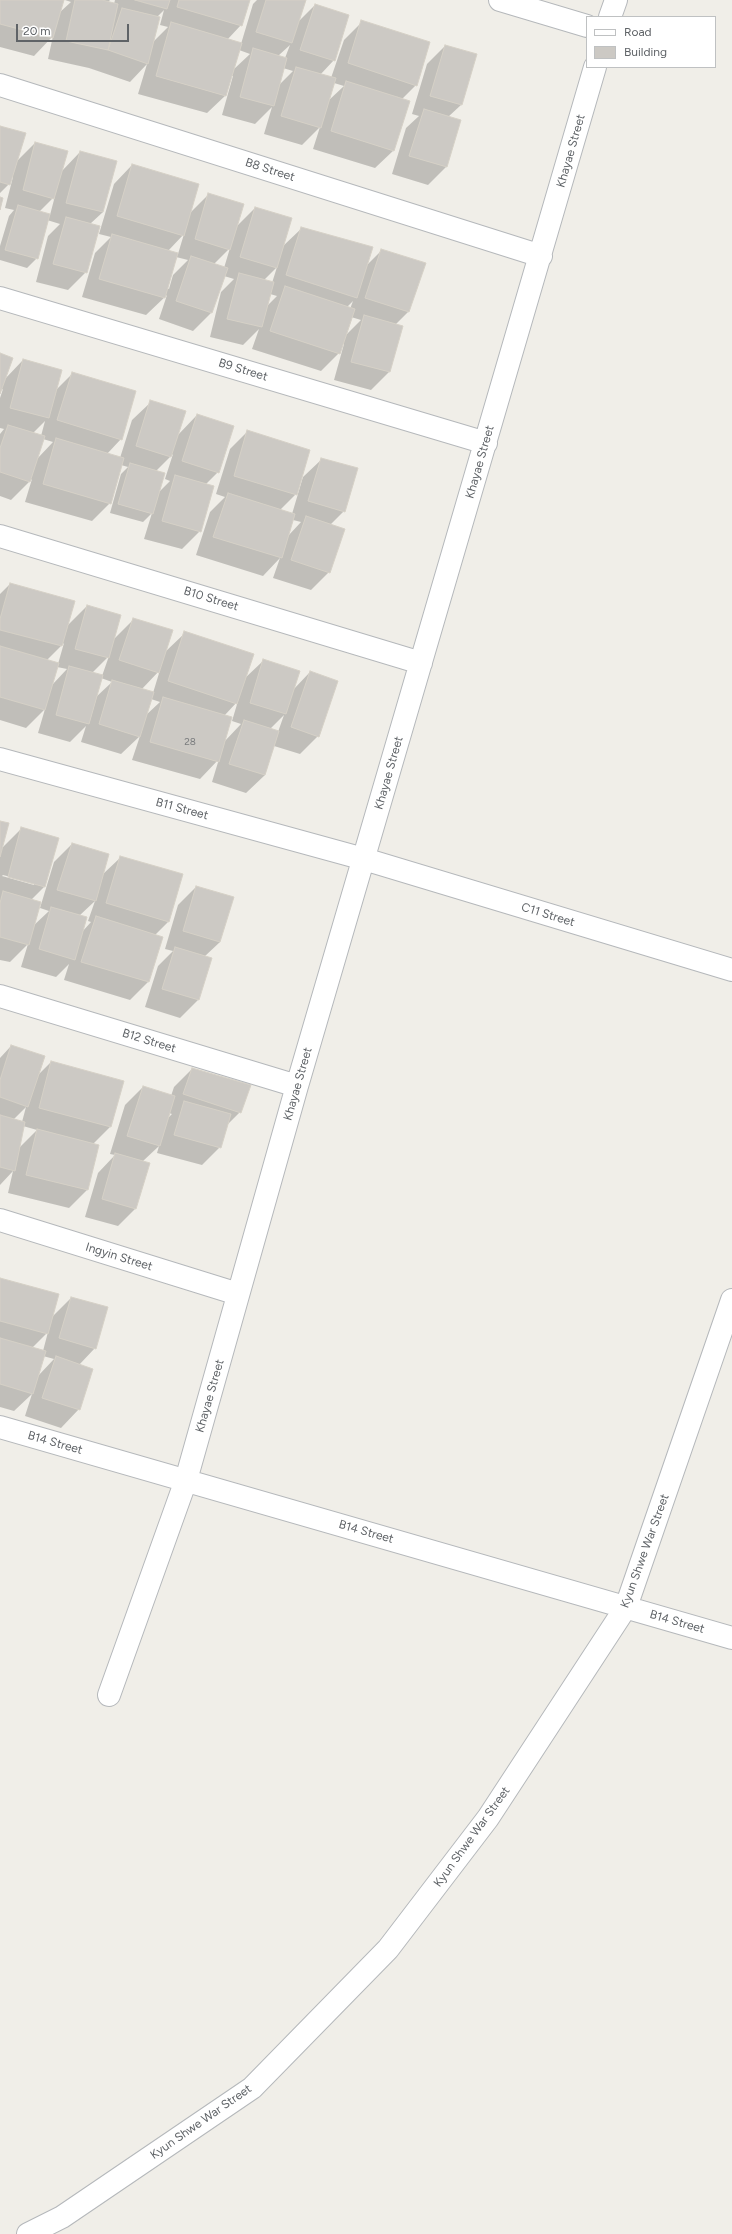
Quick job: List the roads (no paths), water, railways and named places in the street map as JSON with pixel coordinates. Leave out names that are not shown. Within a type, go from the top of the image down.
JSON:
[{"type":"street","points":[[500,0],[586,26]]},
{"type":"street","points":[[610,16],[616,0]]},
{"type":"street","name":"Khayae Street","points":[[109,1695],[186,1480],[297,1086],[541,256],[595,68]]},
{"type":"street","name":"B8 Street","points":[[0,85],[541,256]]},
{"type":"street","name":"B9 Street","points":[[0,298],[486,443]]},
{"type":"street","name":"B10 Street","points":[[0,536],[421,663]]},
{"type":"street","name":"B11 Street","points":[[0,759],[364,859]]},
{"type":"street","name":"C11 Street","points":[[364,859],[732,970]]},
{"type":"street","name":"B12 Street","points":[[0,996],[297,1086]]},
{"type":"street","name":"Ingyin Street","points":[[0,1220],[238,1294]]},
{"type":"street","name":"Kyun Shwe War Street","points":[[28,2234],[62,2217],[252,2088],[388,1949],[488,1818],[626,1608],[732,1300]]},
{"type":"street","name":"B14 Street","points":[[0,1427],[732,1638]]}]
